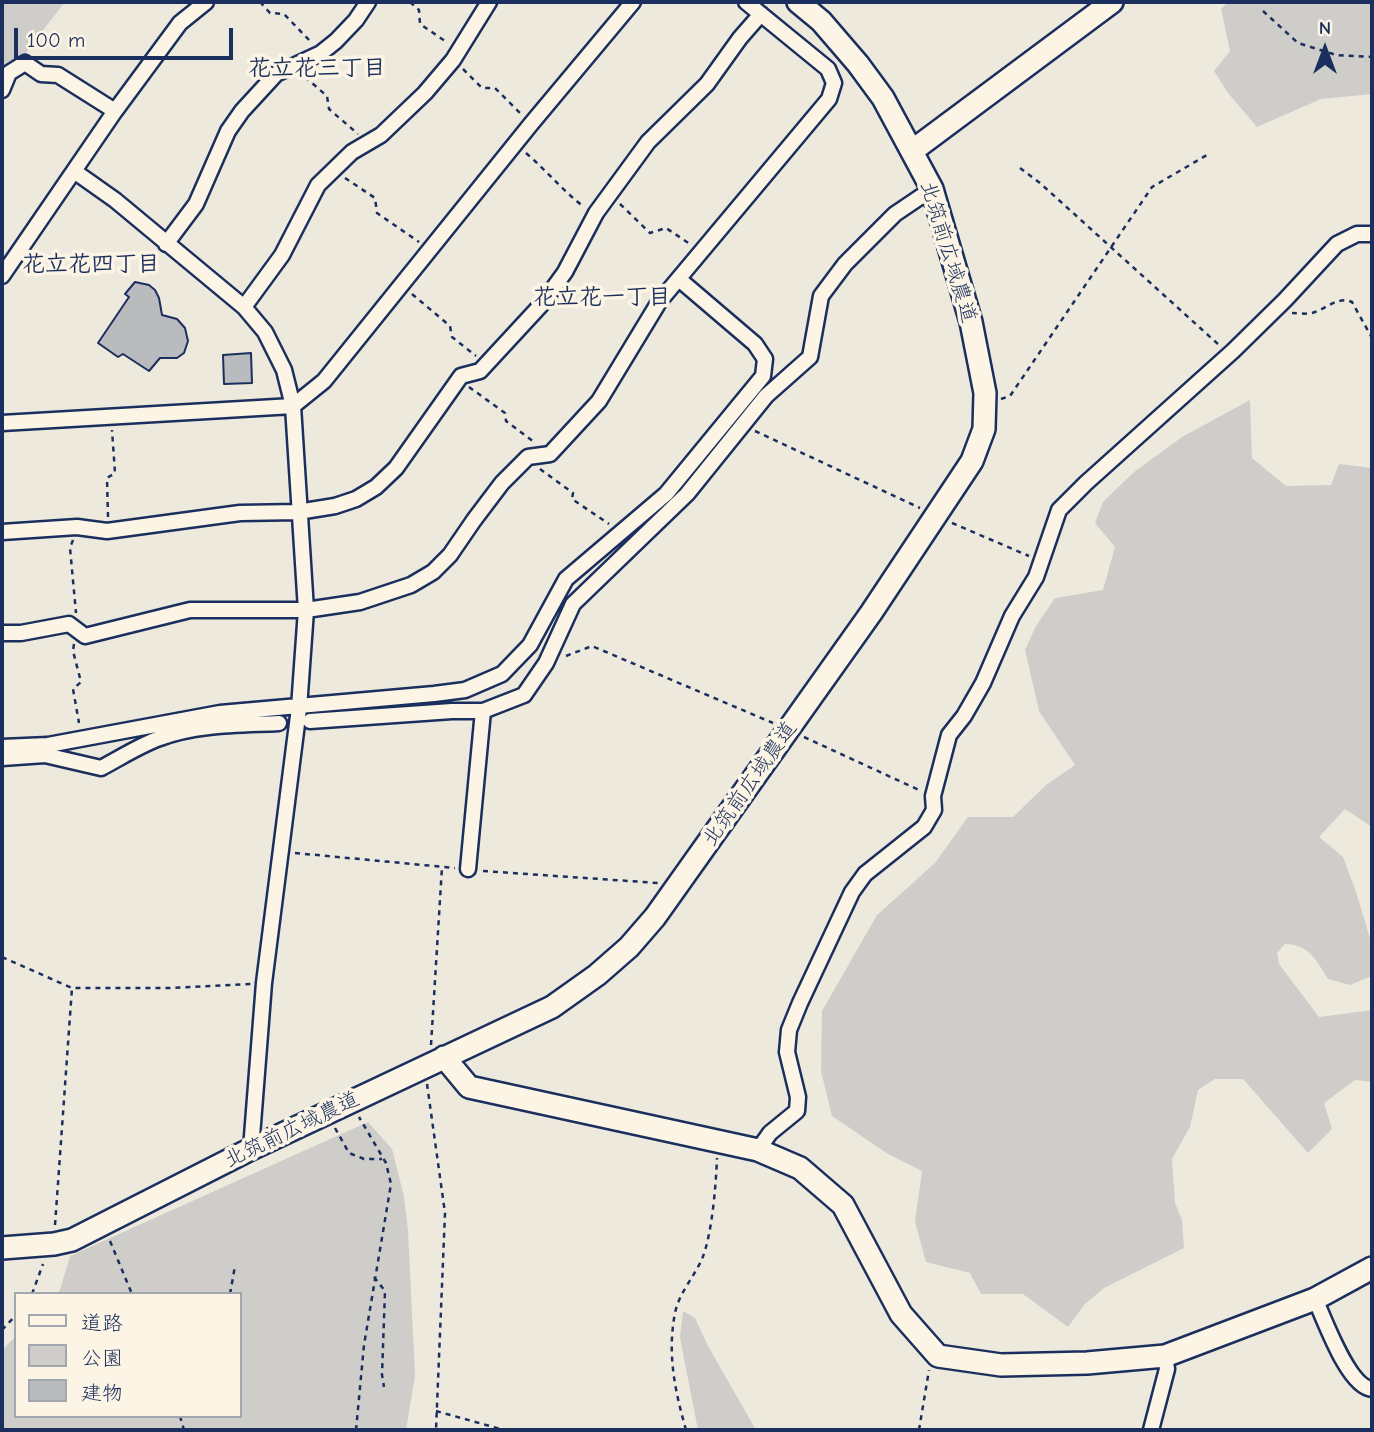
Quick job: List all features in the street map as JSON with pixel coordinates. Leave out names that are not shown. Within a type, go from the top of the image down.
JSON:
[{"type":"street","points":[[2,276],[114,111],[180,23],[206,2]]},
{"type":"street","points":[[166,244],[196,204],[228,131],[242,111],[276,74],[321,53],[349,27],[368,2]]},
{"type":"street","points":[[244,307],[282,255],[318,185],[352,152],[381,135],[425,93],[456,55],[489,2]]},
{"type":"street","points":[[2,423],[293,406],[324,381],[633,2]]},
{"type":"street","points":[[2,634],[69,624],[85,636],[190,610],[306,610],[360,602],[411,585],[433,572],[450,555],[502,483],[528,457],[550,454],[599,401],[659,302],[829,99],[834,83],[828,69],[746,2]]},
{"type":"street","name":"北筑前広域農道","points":[[2,1248],[72,1240],[251,1149],[552,1007],[597,975],[629,947],[679,884],[871,613],[972,461],[984,429],[985,393],[971,322],[932,189],[883,98],[821,21],[799,2]]},
{"type":"street","points":[[912,151],[1112,2]]},
{"type":"street","points":[[2,532],[77,527],[107,531],[240,513],[298,512],[335,506],[356,499],[376,487],[396,468],[461,376],[480,371],[541,305],[565,272],[595,215],[648,142],[707,83],[761,14]]},
{"type":"street","points":[[2,90],[9,73],[25,63],[41,74],[58,75],[114,111]]},
{"type":"street","points":[[74,171],[114,200],[244,307],[265,332],[275,351],[284,370],[293,406],[306,610],[299,708],[264,984],[251,1149]]},
{"type":"street","points":[[310,721],[452,711],[483,712],[524,695],[546,663],[573,604],[687,494],[766,396],[810,357],[821,296],[845,264],[895,214],[932,189]]},
{"type":"street","points":[[758,1150],[771,1133],[797,1111],[798,1097],[787,1052],[789,1030],[852,892],[864,874],[924,827],[934,810],[933,796],[949,735],[983,684],[1012,616],[1036,577],[1059,510],[1229,354],[1280,305],[1336,244],[1357,234],[1372,234]]},
{"type":"street","points":[[2,747],[48,745],[220,713],[299,708],[465,690],[502,674],[530,645],[566,579],[666,494],[763,376],[765,359],[755,344],[680,280]]},
{"type":"street","points":[[536,634],[556,641]]},
{"type":"street","points":[[468,870],[483,712]]},
{"type":"street","points":[[2,758],[45,755],[102,768],[159,738],[178,733],[226,725],[279,723]]},
{"type":"street","points":[[434,1062],[470,1087],[758,1150],[800,1168],[843,1205],[901,1314],[938,1356],[1001,1365],[1087,1363],[1164,1356],[1315,1299],[1372,1268]]},
{"type":"street","points":[[1315,1299],[1351,1374],[1365,1388],[1372,1389]]},
{"type":"street","points":[[1151,1430],[1167,1369],[1164,1356]]},
{"type":"path","points":[[260,2],[270,13],[284,14],[321,53]]},
{"type":"path","points":[[410,2],[419,10],[420,24],[456,55],[482,88],[495,88],[531,124]]},
{"type":"path","points":[[1264,11],[1298,43],[1336,55],[1372,57]]},
{"type":"path","points":[[292,65],[327,96],[329,109],[368,142]]},
{"type":"path","points":[[515,144],[555,178],[558,187],[595,215]]},
{"type":"path","points":[[985,405],[1010,396],[1152,187],[1207,155]]},
{"type":"path","points":[[1020,168],[1229,354]]},
{"type":"path","points":[[334,170],[375,198],[377,213],[430,250]]},
{"type":"path","points":[[610,195],[650,233],[667,228],[702,253]]},
{"type":"path","points":[[401,285],[450,326],[452,337],[475,354],[480,371]]},
{"type":"path","points":[[1280,305],[1293,313],[1312,314],[1346,299],[1352,302],[1372,338]]},
{"type":"path","points":[[461,376],[472,391],[505,414],[506,422],[550,454]]},
{"type":"path","points":[[107,531],[107,478],[115,473],[111,416]]},
{"type":"path","points":[[743,425],[934,515],[1040,561]]},
{"type":"path","points":[[528,457],[544,473],[573,493],[572,499],[622,533]]},
{"type":"path","points":[[546,663],[592,646],[788,729],[933,796]]},
{"type":"path","points":[[436,1430],[445,1213],[434,1062],[431,1052],[442,867]]},
{"type":"path","points":[[2,957],[72,988],[264,984]]},
{"type":"path","points":[[33,1292],[39,1271],[54,1244],[72,988]]},
{"type":"path","points":[[352,1101],[384,1159],[391,1184],[361,1368],[356,1430]]},
{"type":"path","points":[[329,1112],[340,1140],[349,1153],[364,1159],[384,1159]]},
{"type":"path","points":[[686,1430],[674,1389],[672,1356],[676,1311],[703,1258],[711,1216],[717,1140]]},
{"type":"path","points":[[104,1224],[131,1292]]},
{"type":"path","points":[[230,1292],[235,1266]]},
{"type":"path","points":[[374,1277],[385,1291],[382,1376],[384,1387]]},
{"type":"path","points":[[2,1330],[14,1317]]},
{"type":"path","points":[[919,1430],[929,1366],[938,1356]]},
{"type":"path","points":[[436,1411],[504,1430]]},
{"type":"green space","points":[[2,2],[65,2],[30,47],[2,91]]},
{"type":"green space","points":[[1228,2],[1372,2],[1372,94],[1321,99],[1257,127],[1228,93],[1214,71],[1230,51],[1221,9]]},
{"type":"green space","points":[[1250,400],[1252,458],[1286,486],[1331,485],[1339,464],[1372,468],[1372,827],[1345,809],[1319,837],[1343,857],[1372,945],[1372,976],[1350,985],[1328,979],[1311,955],[1301,947],[1285,944],[1277,953],[1279,964],[1319,1017],[1372,1010],[1372,1082],[1355,1080],[1324,1103],[1332,1129],[1308,1153],[1243,1079],[1215,1079],[1198,1090],[1190,1127],[1172,1159],[1175,1203],[1182,1220],[1184,1248],[1104,1288],[1085,1304],[1068,1327],[1023,1294],[981,1294],[970,1273],[926,1262],[915,1222],[922,1171],[888,1154],[832,1116],[821,1071],[822,1011],[877,915],[935,863],[968,817],[1013,817],[1046,785],[1075,765],[1039,711],[1025,650],[1036,626],[1055,598],[1103,590],[1115,547],[1095,523],[1103,502],[1134,472],[1182,437]]},
{"type":"green space","points":[[368,1122],[392,1149],[404,1197],[415,1376],[406,1430],[2,1430],[2,1350],[14,1338],[14,1418],[242,1418],[242,1292],[58,1292],[70,1256]]},
{"type":"green space","points":[[683,1311],[695,1318],[756,1430],[698,1430],[680,1338]]},
{"type":"building","points":[[135,282],[149,285],[155,290],[162,315],[177,319],[185,328],[188,341],[184,353],[177,358],[160,358],[149,371],[123,354],[118,357],[98,343],[129,297],[125,294]]},
{"type":"building","points":[[251,353],[252,383],[224,384],[223,355]]},
{"type":"district","name":"花立花三丁目","points":[[317,68]]},
{"type":"district","name":"花立花四丁目","points":[[91,264]]},
{"type":"district","name":"花立花一丁目","points":[[602,297]]}]
